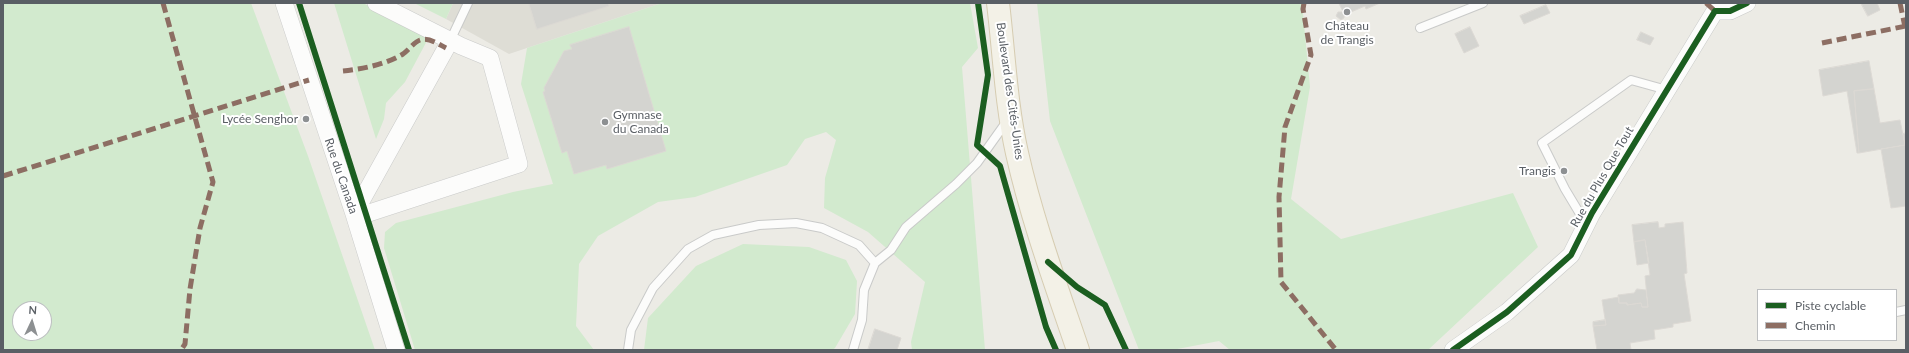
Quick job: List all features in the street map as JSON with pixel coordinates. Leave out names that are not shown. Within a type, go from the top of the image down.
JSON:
[{"type":"main road","name":"Boulevard des Cités-Unies","points":[[998,3],[1005,76],[1017,152],[1038,231],[1078,350]]},
{"type":"main road","name":"Boulevard des Cités-Unies","points":[[1059,293],[1092,350]]},
{"type":"street","name":"Rue du Canada","points":[[284,3],[354,214],[396,350]]},
{"type":"street","points":[[376,3],[450,41],[490,58],[519,164],[366,214],[354,214],[450,41]]},
{"type":"street","name":"Rue du Plus Que Tout","points":[[1453,350],[1507,312],[1571,255],[1586,224],[1667,90],[1711,7],[1730,10],[1747,3]]},
{"type":"lane","points":[[450,41],[468,3]]},
{"type":"lane","points":[[1420,28],[1483,3]]},
{"type":"lane","points":[[1586,224],[1565,189],[1542,143],[1631,80],[1667,90]]},
{"type":"lane","points":[[852,350],[862,320],[864,290],[875,263],[891,250],[906,227],[956,184],[977,163],[1011,115]]},
{"type":"lane","points":[[628,350],[631,330],[653,288],[688,249],[714,235],[759,225],[796,223],[822,228],[859,245],[875,263]]},
{"type":"shaded area","points":[[453,3],[662,3],[509,54],[446,19]]},
{"type":"green space","points":[[3,3],[251,3],[308,156],[375,350],[3,350]]},
{"type":"green space","points":[[334,3],[363,3],[429,37],[405,82],[386,103],[384,119],[376,139]]},
{"type":"green space","points":[[414,3],[453,3],[446,19]]},
{"type":"green space","points":[[662,3],[970,3],[978,48],[962,67],[985,350],[912,350],[911,342],[925,282],[868,232],[824,208],[825,178],[836,140],[826,132],[805,139],[787,165],[695,197],[658,202],[598,236],[579,264],[576,326],[594,350],[415,350],[384,248],[385,232],[396,223],[513,192],[553,184],[521,84],[527,48]]},
{"type":"green space","points":[[1037,3],[1302,3],[1310,87],[1291,199],[1341,239],[1513,193],[1538,247],[1428,350],[1230,350],[1219,341],[1172,350],[1139,350],[1050,121]]},
{"type":"green space","points":[[743,244],[809,247],[846,260],[857,281],[855,314],[835,348],[832,350],[644,350],[648,318],[696,266]]},
{"type":"building","points":[[529,3],[608,3],[609,6],[537,29]]},
{"type":"building","name":"Château de Trangis","points":[[1339,3],[1380,3],[1366,9],[1365,6],[1344,15],[1344,18],[1341,20],[1336,16],[1338,12],[1343,12]]},
{"type":"building","points":[[1861,3],[1877,3],[1880,10],[1868,16]]},
{"type":"building","points":[[1546,5],[1550,13],[1524,24],[1520,16]]},
{"type":"building","name":"Gymnase du Canada","points":[[629,27],[666,151],[607,169],[606,165],[574,174],[567,151],[562,153],[543,92],[545,91],[544,88],[564,51],[572,49],[570,45]]},
{"type":"building","points":[[1470,27],[1479,46],[1464,53],[1455,34]]},
{"type":"building","points":[[1641,32],[1654,38],[1650,45],[1637,40]]},
{"type":"building","points":[[1869,61],[1874,89],[1854,91],[1859,153],[1857,153],[1847,91],[1823,96],[1819,70]]},
{"type":"building","points":[[1874,89],[1880,123],[1900,120],[1905,145],[1859,153],[1854,91]]},
{"type":"building","points":[[1906,133],[1906,206],[1891,208],[1881,149],[1905,145],[1903,134]]},
{"type":"building","points":[[1658,222],[1659,228],[1665,227],[1665,224],[1683,222],[1687,273],[1684,274],[1691,321],[1673,324],[1673,327],[1654,330],[1655,339],[1630,343],[1631,350],[1597,350],[1593,326],[1606,325],[1602,300],[1619,297],[1619,303],[1627,303],[1627,305],[1641,303],[1642,307],[1648,307],[1645,276],[1650,275],[1645,240],[1634,242],[1632,225]]},
{"type":"building","points":[[1645,240],[1649,263],[1637,265],[1634,242]]},
{"type":"building","points":[[1637,289],[1646,290],[1648,307],[1642,307],[1641,303],[1627,305],[1627,303],[1619,303],[1618,295],[1634,293]]},
{"type":"building","points":[[1605,320],[1606,325],[1593,326],[1593,322]]},
{"type":"building","points":[[875,329],[901,338],[897,350],[868,350]]},
{"type":"marked path","points":[[163,3],[213,182],[200,228],[190,289],[185,344],[181,350]]},
{"type":"marked path","points":[[1304,3],[1303,9],[1311,55],[1285,127],[1279,197],[1281,282],[1336,350]]},
{"type":"marked path","points":[[1706,3],[1715,11]]},
{"type":"marked path","points":[[1900,3],[1905,27]]},
{"type":"marked path","points":[[1822,43],[1906,26]]},
{"type":"marked path","points":[[343,71],[359,69],[389,61],[403,54],[416,42],[423,39],[430,40],[446,48]]},
{"type":"marked path","points":[[3,176],[309,80]]},
{"type":"cycle path","points":[[299,3],[409,350]]},
{"type":"cycle path","points":[[978,3],[988,75],[977,145],[1000,166],[1046,327],[1056,350]]},
{"type":"cycle path","points":[[1453,350],[1507,312],[1571,255],[1592,213],[1715,11],[1730,11],[1747,3]]},
{"type":"cycle path","points":[[1048,262],[1077,287],[1105,305],[1126,350]]},
{"type":"place","name":"Château de Trangis","points":[[1347,12]]},
{"type":"place","name":"Lycée Senghor","points":[[306,119]]},
{"type":"place","name":"Gymnase du Canada","points":[[605,122]]},
{"type":"place","name":"Trangis","points":[[1564,171]]}]
